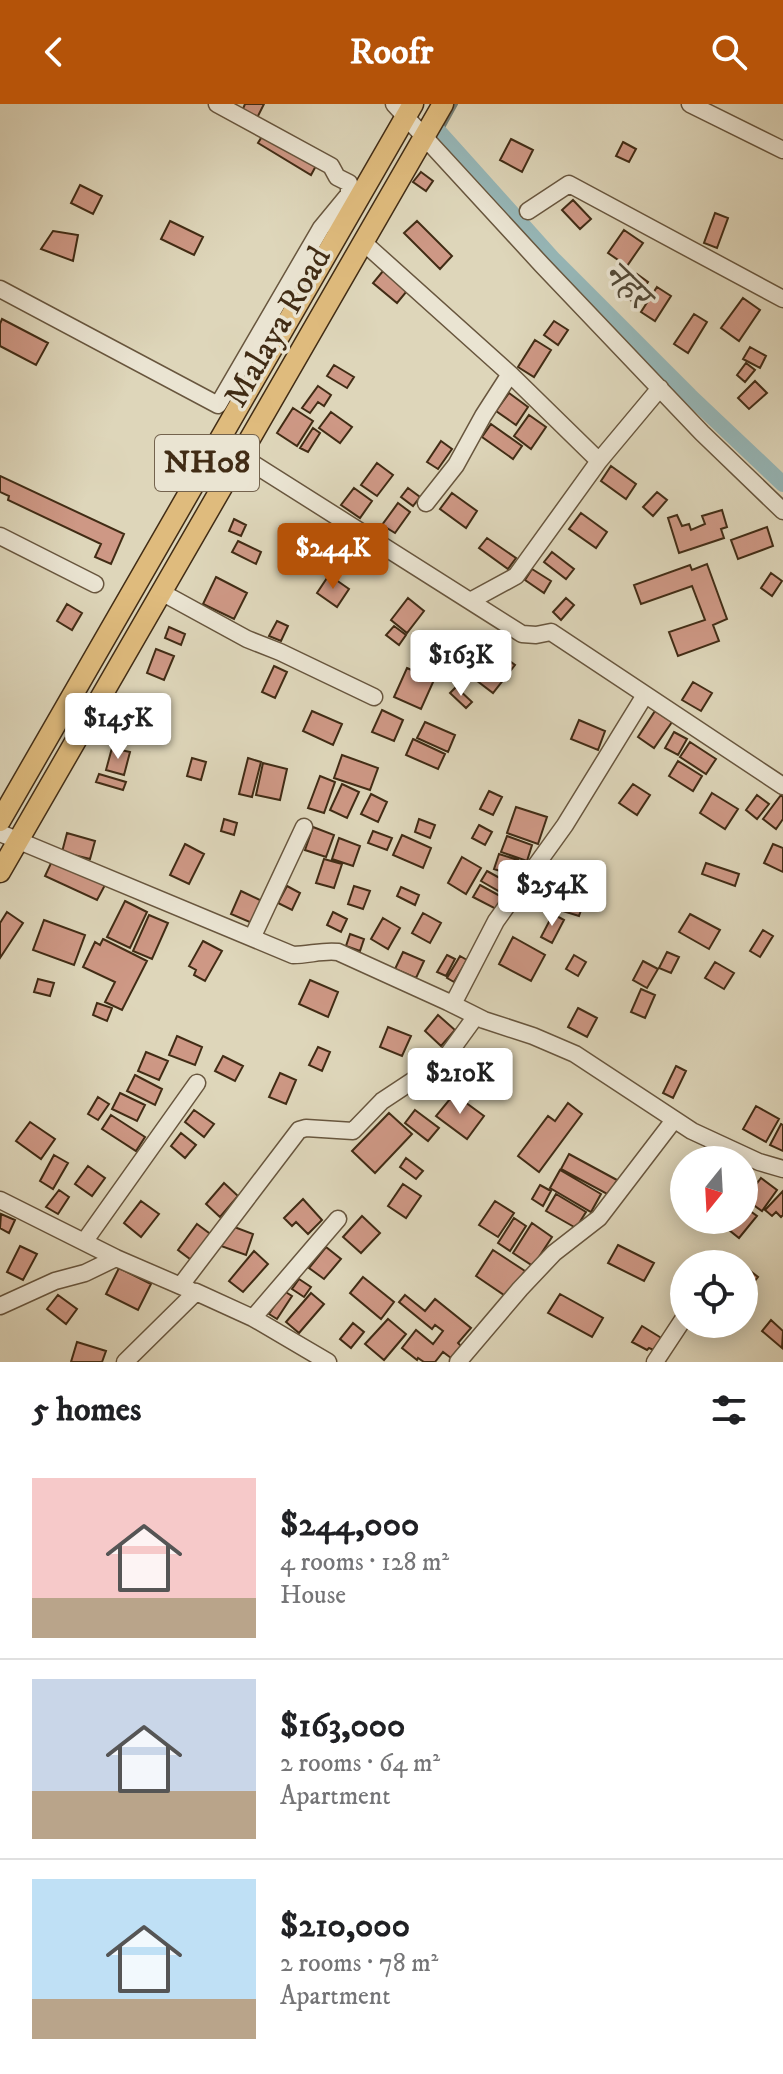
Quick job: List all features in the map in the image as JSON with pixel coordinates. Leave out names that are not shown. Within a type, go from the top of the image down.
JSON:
[{"type":"main road","name":"Malaya Road","points":[[0,872],[9,837],[161,592],[443,104]]},
{"type":"main road","name":"NH08","points":[[0,821],[219,442],[404,109]]},
{"type":"street","points":[[0,289],[218,405],[321,228],[349,194],[349,183],[337,177],[331,166],[217,104]]},
{"type":"street","points":[[690,104],[783,150]]},
{"type":"street","points":[[404,109],[424,137],[660,388],[783,511]]},
{"type":"street","points":[[528,211],[569,184],[783,299]]},
{"type":"street","points":[[363,242],[510,374],[599,461]]},
{"type":"street","points":[[426,503],[456,465],[510,374]]},
{"type":"street","points":[[470,601],[516,576],[599,461],[660,388]]},
{"type":"street","points":[[219,442],[522,634],[551,632],[783,786]]},
{"type":"street","points":[[0,536],[95,584]]},
{"type":"street","points":[[161,592],[247,639],[374,697]]},
{"type":"street","points":[[453,1004],[496,921],[565,825],[645,695]]},
{"type":"street","points":[[252,938],[304,827]]},
{"type":"street","points":[[9,837],[293,955],[328,950],[338,952],[476,1016],[575,1054],[692,1131],[783,1169]]},
{"type":"street","points":[[125,1362],[188,1289],[299,1130],[353,1131],[382,1101],[444,1060],[476,1016]]},
{"type":"street","points":[[84,1242],[197,1083]]},
{"type":"street","points":[[458,1362],[554,1253],[599,1218],[674,1120]]},
{"type":"street","points":[[0,1200],[116,1258],[253,1318],[328,1362]]},
{"type":"street","points":[[253,1318],[338,1219]]},
{"type":"street","points":[[0,1306],[116,1258]]},
{"type":"street","points":[[655,1362],[671,1338]]},
{"type":"building","points":[[245,104],[264,104],[257,118],[242,111]]},
{"type":"building","points":[[266,130],[318,162],[311,175],[258,143]]},
{"type":"building","points":[[511,139],[533,150],[522,172],[500,160]]},
{"type":"building","points":[[623,142],[636,149],[629,162],[616,156]]},
{"type":"building","points":[[421,172],[433,181],[426,191],[413,182]]},
{"type":"building","points":[[80,185],[102,196],[93,214],[71,203]]},
{"type":"building","points":[[573,200],[591,219],[580,229],[562,210]]},
{"type":"building","points":[[715,213],[728,218],[717,248],[704,243]]},
{"type":"building","points":[[170,221],[203,237],[194,255],[161,239]]},
{"type":"building","points":[[417,221],[452,256],[440,269],[404,233]]},
{"type":"building","points":[[624,230],[643,243],[627,266],[608,253]]},
{"type":"building","points":[[53,231],[78,235],[73,261],[41,249]]},
{"type":"building","points":[[383,271],[407,291],[397,303],[373,283]]},
{"type":"building","points":[[637,274],[648,282],[633,302],[623,294]]},
{"type":"building","points":[[657,287],[671,296],[655,321],[641,312]]},
{"type":"building","points":[[743,298],[760,310],[739,341],[721,328]]},
{"type":"building","points":[[694,314],[707,322],[688,353],[674,344]]},
{"type":"building","points":[[2,319],[48,343],[36,365],[0,346]]},
{"type":"building","points":[[554,321],[568,330],[558,345],[544,335]]},
{"type":"building","points":[[535,340],[551,350],[534,377],[518,367]]},
{"type":"building","points":[[750,347],[766,356],[760,368],[743,359]]},
{"type":"building","points":[[746,363],[755,370],[745,382],[737,375]]},
{"type":"building","points":[[334,365],[354,377],[347,388],[327,376]]},
{"type":"building","points":[[755,381],[767,393],[749,409],[738,398]]},
{"type":"building","points":[[318,386],[331,395],[324,406],[318,402],[310,413],[302,408]]},
{"type":"building","points":[[509,393],[528,407],[516,425],[496,411]]},
{"type":"building","points":[[293,408],[313,421],[297,446],[277,433]]},
{"type":"building","points":[[331,412],[352,427],[340,443],[319,428]]},
{"type":"building","points":[[529,415],[546,427],[531,449],[514,436]]},
{"type":"building","points":[[491,424],[522,446],[513,459],[482,437]]},
{"type":"building","points":[[313,428],[320,433],[308,452],[300,448]]},
{"type":"building","points":[[441,441],[452,449],[438,469],[427,462]]},
{"type":"building","points":[[377,463],[393,475],[377,496],[361,485]]},
{"type":"building","points":[[611,466],[636,484],[626,499],[601,481]]},
{"type":"building","points":[[0,476],[124,534],[111,564],[95,557],[101,544],[8,500],[9,496],[0,492]]},
{"type":"building","points":[[354,488],[372,501],[360,518],[341,505]]},
{"type":"building","points":[[408,488],[420,497],[413,506],[401,497]]},
{"type":"building","points":[[657,492],[667,500],[653,516],[643,507]]},
{"type":"building","points":[[452,493],[477,511],[466,528],[440,509]]},
{"type":"building","points":[[398,503],[410,512],[395,533],[382,525]]},
{"type":"building","points":[[722,510],[727,527],[721,529],[724,538],[679,553],[668,518],[677,515],[682,526],[689,524],[691,530],[705,524],[702,516]]},
{"type":"building","points":[[581,513],[607,532],[596,548],[569,529]]},
{"type":"building","points":[[234,519],[246,525],[241,536],[229,531]]},
{"type":"building","points":[[767,527],[773,546],[738,559],[731,540]]},
{"type":"building","points":[[487,538],[516,558],[508,569],[479,548]]},
{"type":"building","points":[[238,541],[261,552],[256,564],[232,552]]},
{"type":"building","points":[[552,552],[574,569],[566,579],[544,562]]},
{"type":"building","points":[[707,564],[727,619],[713,625],[719,641],[678,656],[669,632],[705,620],[692,586],[641,604],[634,585],[690,565],[692,570]]},
{"type":"building","points":[[532,569],[551,581],[544,593],[525,580]]},
{"type":"building","points":[[771,573],[782,581],[772,596],[761,588]]},
{"type":"building","points":[[329,575],[349,589],[337,607],[317,593]]},
{"type":"building","points":[[216,577],[247,593],[234,619],[203,604]]},
{"type":"building","points":[[408,598],[424,611],[407,633],[391,620]]},
{"type":"building","points":[[566,598],[574,605],[561,620],[553,612]]},
{"type":"building","points":[[67,604],[82,613],[72,630],[57,621]]},
{"type":"building","points":[[277,621],[288,626],[281,641],[269,636]]},
{"type":"building","points":[[394,626],[406,635],[399,645],[386,635]]},
{"type":"building","points":[[169,627],[185,634],[181,645],[165,638]]},
{"type":"building","points":[[156,649],[174,656],[164,680],[147,673]]},
{"type":"building","points":[[494,649],[515,665],[493,693],[472,677]]},
{"type":"building","points":[[274,666],[287,672],[275,698],[262,692]]},
{"type":"building","points":[[407,668],[434,680],[421,709],[394,697]]},
{"type":"building","points":[[693,682],[712,693],[701,711],[682,700]]},
{"type":"building","points":[[456,687],[472,702],[466,708],[450,693]]},
{"type":"building","points":[[140,709],[155,714],[150,727],[136,722]]},
{"type":"building","points":[[382,710],[403,720],[394,741],[372,732]]},
{"type":"building","points":[[312,711],[342,724],[333,745],[303,731]]},
{"type":"building","points":[[655,711],[672,722],[654,748],[638,737]]},
{"type":"building","points":[[579,720],[605,731],[598,750],[571,739]]},
{"type":"building","points":[[425,722],[455,735],[448,752],[417,738]]},
{"type":"building","points":[[674,732],[687,739],[678,755],[665,748]]},
{"type":"building","points":[[413,739],[445,754],[438,769],[406,755]]},
{"type":"building","points":[[690,742],[716,759],[706,774],[680,757]]},
{"type":"building","points":[[112,748],[130,752],[124,775],[106,770]]},
{"type":"building","points":[[342,755],[378,768],[370,790],[334,778]]},
{"type":"building","points":[[192,758],[206,762],[201,780],[187,776]]},
{"type":"building","points":[[248,758],[261,762],[252,797],[239,794]]},
{"type":"building","points":[[678,761],[702,776],[693,791],[669,776]]},
{"type":"building","points":[[263,763],[287,769],[280,800],[256,795]]},
{"type":"building","points":[[99,774],[126,782],[123,790],[96,782]]},
{"type":"building","points":[[320,776],[335,782],[324,813],[308,808]]},
{"type":"building","points":[[342,784],[359,792],[347,818],[330,810]]},
{"type":"building","points":[[633,784],[650,795],[637,815],[619,803]]},
{"type":"building","points":[[489,791],[502,797],[493,815],[480,809]]},
{"type":"building","points":[[712,793],[738,809],[725,829],[700,813]]},
{"type":"building","points":[[371,794],[387,802],[378,822],[361,814]]},
{"type":"building","points":[[757,795],[769,804],[757,819],[746,810]]},
{"type":"building","points":[[781,795],[783,819],[776,829],[763,819]]},
{"type":"building","points":[[516,807],[547,817],[538,844],[507,833]]},
{"type":"building","points":[[224,819],[237,823],[234,835],[221,831]]},
{"type":"building","points":[[419,819],[435,825],[430,838],[415,832]]},
{"type":"building","points":[[479,825],[492,832],[485,845],[472,838]]},
{"type":"building","points":[[313,827],[334,835],[326,857],[305,850]]},
{"type":"building","points":[[373,831],[392,838],[387,850],[368,843]]},
{"type":"building","points":[[67,833],[95,841],[90,859],[62,852]]},
{"type":"building","points":[[402,835],[431,848],[423,868],[393,855]]},
{"type":"building","points":[[507,836],[532,845],[527,861],[501,852]]},
{"type":"building","points":[[339,838],[360,846],[353,866],[332,859]]},
{"type":"building","points":[[185,844],[204,854],[189,884],[170,875]]},
{"type":"building","points":[[773,844],[783,848],[783,872],[764,863]]},
{"type":"building","points":[[499,854],[518,860],[513,875],[494,869]]},
{"type":"building","points":[[462,857],[481,868],[466,894],[448,883]]},
{"type":"building","points":[[324,859],[342,864],[334,888],[316,883]]},
{"type":"building","points":[[52,861],[105,885],[97,900],[45,876]]},
{"type":"building","points":[[706,863],[739,874],[735,886],[702,874]]},
{"type":"building","points":[[487,871],[507,882],[502,893],[481,881]]},
{"type":"building","points":[[480,885],[502,897],[496,909],[473,897]]},
{"type":"building","points":[[287,886],[300,893],[292,910],[278,903]]},
{"type":"building","points":[[354,886],[370,891],[363,909],[348,904]]},
{"type":"building","points":[[401,887],[419,895],[415,905],[397,896]]},
{"type":"building","points":[[570,890],[586,896],[579,916],[563,911]]},
{"type":"building","points":[[241,891],[262,901],[252,923],[231,914]]},
{"type":"building","points":[[125,901],[147,912],[130,948],[107,937]]},
{"type":"building","points":[[7,912],[23,923],[0,958],[0,923]]},
{"type":"building","points":[[333,912],[347,919],[341,932],[327,925]]},
{"type":"building","points":[[423,913],[441,923],[430,943],[412,933]]},
{"type":"building","points":[[553,914],[564,920],[552,943],[541,937]]},
{"type":"building","points":[[690,914],[720,930],[709,949],[679,932]]},
{"type":"building","points":[[149,915],[168,923],[152,959],[133,951]]},
{"type":"building","points":[[383,918],[400,928],[388,949],[371,939]]},
{"type":"building","points":[[44,920],[85,935],[74,965],[33,950]]},
{"type":"building","points":[[763,930],[773,936],[760,957],[750,951]]},
{"type":"building","points":[[350,934],[364,939],[360,951],[346,946]]},
{"type":"building","points":[[513,937],[545,955],[531,981],[499,964]]},
{"type":"building","points":[[103,939],[147,961],[122,1010],[105,1002],[115,982],[83,967],[95,942],[100,945]]},
{"type":"building","points":[[203,941],[222,951],[205,981],[194,975],[196,970],[189,966]]},
{"type":"building","points":[[403,952],[424,961],[416,978],[395,969]]},
{"type":"building","points":[[667,952],[679,957],[671,973],[659,968]]},
{"type":"building","points":[[447,955],[455,959],[446,976],[437,972]]},
{"type":"building","points":[[574,955],[586,962],[578,976],[566,969]]},
{"type":"building","points":[[460,956],[467,960],[454,982],[447,978]]},
{"type":"building","points":[[643,961],[658,969],[647,988],[633,980]]},
{"type":"building","points":[[715,962],[734,973],[724,989],[705,978]]},
{"type":"building","points":[[38,979],[54,983],[50,996],[34,992]]},
{"type":"building","points":[[310,980],[338,992],[328,1017],[299,1004]]},
{"type":"building","points":[[641,989],[655,995],[645,1018],[631,1012]]},
{"type":"building","points":[[97,1003],[112,1008],[107,1021],[93,1015]]},
{"type":"building","points":[[578,1008],[597,1018],[587,1037],[568,1027]]},
{"type":"building","points":[[438,1015],[455,1030],[441,1046],[425,1031]]},
{"type":"building","points":[[388,1027],[411,1036],[402,1056],[380,1047]]},
{"type":"building","points":[[177,1036],[202,1047],[195,1065],[169,1055]]},
{"type":"building","points":[[318,1047],[330,1052],[322,1071],[309,1065]]},
{"type":"building","points":[[146,1052],[168,1061],[159,1080],[138,1071]]},
{"type":"building","points":[[223,1056],[243,1066],[235,1081],[215,1071]]},
{"type":"building","points":[[676,1066],[686,1071],[673,1098],[663,1093]]},
{"type":"building","points":[[280,1073],[296,1080],[286,1104],[269,1097]]},
{"type":"building","points":[[135,1075],[162,1089],[155,1105],[127,1091]]},
{"type":"building","points":[[120,1093],[145,1105],[137,1121],[112,1109]]},
{"type":"building","points":[[454,1094],[484,1116],[467,1139],[436,1116]]},
{"type":"building","points":[[98,1097],[109,1104],[98,1120],[88,1114]]},
{"type":"building","points":[[568,1103],[582,1114],[539,1172],[518,1156],[548,1116],[555,1121]]},
{"type":"building","points":[[756,1106],[779,1119],[766,1142],[743,1129]]},
{"type":"building","points":[[194,1110],[214,1124],[204,1137],[185,1122]]},
{"type":"building","points":[[415,1110],[439,1128],[428,1141],[405,1123]]},
{"type":"building","points":[[389,1113],[412,1134],[375,1173],[352,1151]]},
{"type":"building","points":[[111,1115],[145,1137],[136,1151],[102,1129]]},
{"type":"building","points":[[30,1122],[55,1139],[41,1159],[16,1141]]},
{"type":"building","points":[[783,1125],[783,1151],[770,1145]]},
{"type":"building","points":[[181,1133],[196,1145],[185,1158],[171,1146]]},
{"type":"building","points":[[569,1154],[617,1180],[609,1195],[561,1169]]},
{"type":"building","points":[[54,1155],[68,1163],[53,1189],[40,1181]]},
{"type":"building","points":[[406,1158],[423,1171],[416,1179],[400,1167]]},
{"type":"building","points":[[88,1166],[105,1178],[92,1196],[75,1184]]},
{"type":"building","points":[[560,1170],[601,1194],[591,1212],[550,1188]]},
{"type":"building","points":[[761,1178],[777,1190],[762,1211],[758,1208],[758,1182]]},
{"type":"building","points":[[224,1183],[238,1196],[220,1217],[206,1204]]},
{"type":"building","points":[[403,1184],[421,1196],[406,1218],[388,1206]]},
{"type":"building","points":[[540,1185],[551,1191],[543,1206],[532,1199]]},
{"type":"building","points":[[59,1190],[69,1197],[58,1214],[46,1207]]},
{"type":"building","points":[[783,1191],[783,1215],[781,1217],[776,1212],[772,1216],[765,1210]]},
{"type":"building","points":[[556,1194],[586,1212],[576,1228],[546,1211]]},
{"type":"building","points":[[303,1199],[322,1220],[308,1234],[296,1222],[292,1226],[284,1218]]},
{"type":"building","points":[[141,1201],[159,1214],[141,1237],[124,1223]]},
{"type":"building","points":[[495,1201],[514,1213],[498,1237],[479,1225]]},
{"type":"building","points":[[1,1214],[15,1220],[9,1233],[0,1228]]},
{"type":"building","points":[[362,1216],[380,1233],[361,1253],[343,1237]]},
{"type":"building","points":[[514,1218],[526,1226],[510,1251],[498,1243]]},
{"type":"building","points":[[532,1223],[552,1237],[533,1266],[513,1253]]},
{"type":"building","points":[[197,1224],[213,1236],[194,1262],[178,1250]]},
{"type":"building","points":[[229,1225],[253,1234],[246,1255],[221,1246]]},
{"type":"building","points":[[618,1245],[654,1263],[644,1281],[608,1263]]},
{"type":"building","points":[[20,1246],[37,1254],[23,1280],[7,1272]]},
{"type":"building","points":[[326,1247],[341,1259],[324,1279],[309,1268]]},
{"type":"building","points":[[493,1250],[525,1271],[507,1297],[476,1276]]},
{"type":"building","points":[[254,1251],[268,1264],[243,1292],[229,1281]]},
{"type":"building","points":[[119,1268],[151,1284],[138,1310],[106,1294]]},
{"type":"building","points":[[363,1277],[394,1302],[381,1319],[350,1293]]},
{"type":"building","points":[[299,1279],[311,1287],[304,1297],[292,1289]]},
{"type":"building","points":[[284,1291],[292,1296],[277,1319],[269,1314]]},
{"type":"building","points":[[311,1293],[324,1304],[299,1333],[286,1322]]},
{"type":"building","points":[[560,1294],[603,1318],[592,1337],[548,1313]]},
{"type":"building","points":[[58,1295],[77,1309],[66,1324],[47,1309]]},
{"type":"building","points":[[405,1295],[425,1311],[435,1299],[471,1328],[458,1343],[461,1346],[451,1358],[443,1352],[435,1362],[424,1362],[402,1348],[416,1330],[433,1344],[443,1331],[435,1325],[432,1329],[399,1302]]},
{"type":"building","points":[[388,1319],[406,1334],[384,1360],[365,1344]]},
{"type":"building","points":[[771,1320],[783,1331],[782,1348],[762,1331]]},
{"type":"building","points":[[353,1323],[364,1332],[351,1348],[340,1339]]},
{"type":"building","points":[[642,1326],[663,1339],[656,1351],[632,1342]]},
{"type":"building","points":[[77,1342],[106,1351],[102,1362],[71,1362]]},
{"type":"waterway","points":[[440,133],[456,104]]},
{"type":"waterway","name":"नहर","points":[[432,124],[554,260],[783,484]]}]
